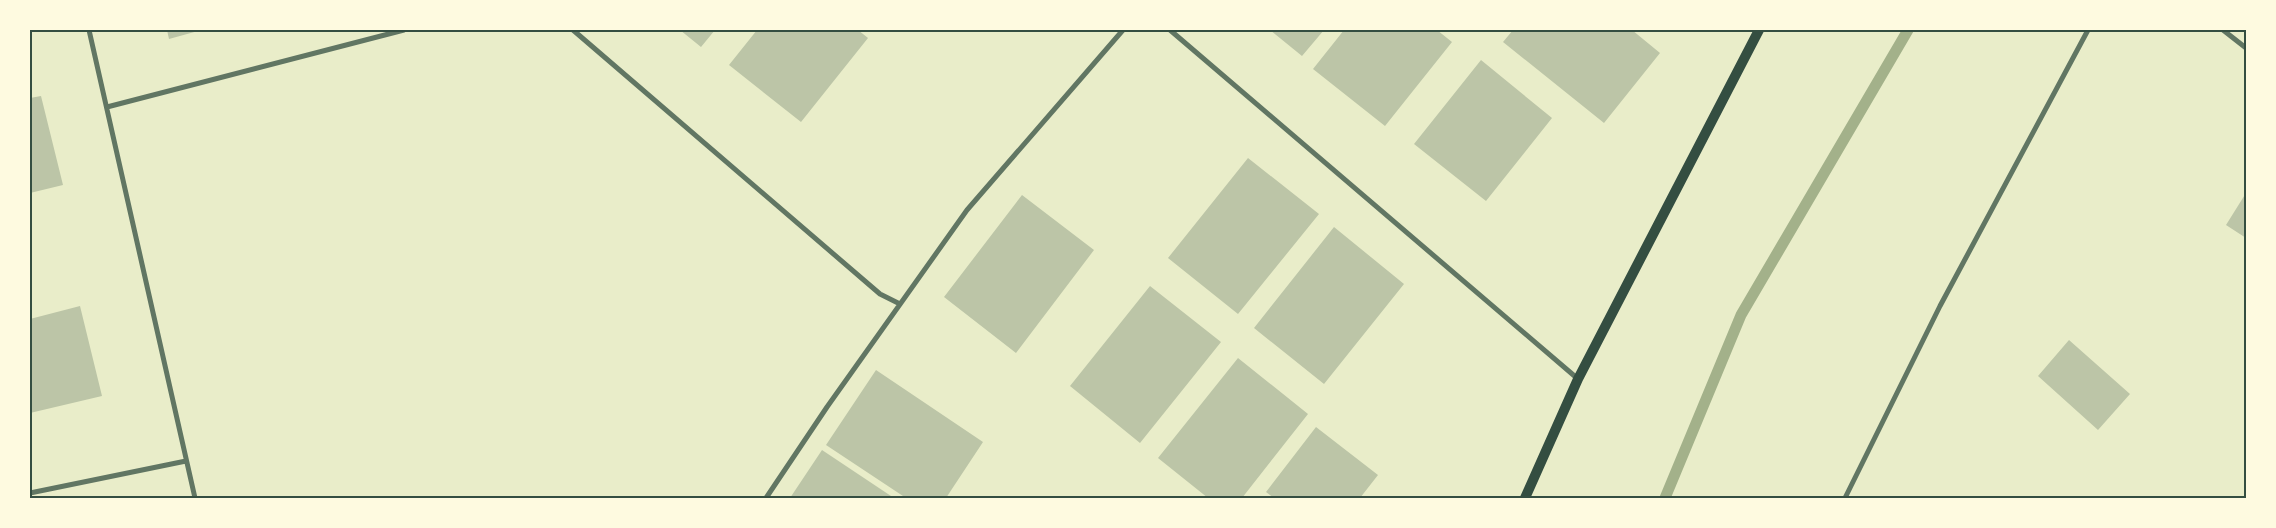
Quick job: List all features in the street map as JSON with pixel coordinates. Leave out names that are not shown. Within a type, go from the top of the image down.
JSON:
[{"type":"main road","points":[[1525,498],[1578,379],[1759,30]]},
{"type":"street","points":[[89,30],[195,498]]},
{"type":"street","points":[[107,107],[404,30]]},
{"type":"street","points":[[573,30],[880,294],[900,304]]},
{"type":"street","points":[[766,498],[827,407],[967,210],[1123,30]]},
{"type":"street","points":[[1170,30],[1578,379]]},
{"type":"street","points":[[1845,498],[1940,306],[2088,30]]},
{"type":"street","points":[[2223,30],[2246,48]]},
{"type":"street","points":[[30,493],[186,461]]},
{"type":"building","points":[[167,30],[198,30],[198,31],[169,39]]},
{"type":"building","points":[[680,30],[715,30],[701,47]]},
{"type":"building","points":[[757,30],[858,30],[868,38],[801,122],[729,65]]},
{"type":"building","points":[[1270,30],[1324,30],[1302,56]]},
{"type":"building","points":[[1344,30],[1437,30],[1452,42],[1385,126],[1313,69]]},
{"type":"building","points":[[1513,30],[1632,30],[1660,53],[1604,123],[1503,42]]},
{"type":"building","points":[[1481,60],[1552,118],[1486,201],[1414,144]]},
{"type":"building","points":[[41,96],[63,185],[30,193],[30,98]]},
{"type":"building","points":[[1248,158],[1319,214],[1238,314],[1168,258]]},
{"type":"building","points":[[2246,193],[2246,238],[2226,225]]},
{"type":"building","points":[[1022,195],[1094,250],[1016,353],[944,297]]},
{"type":"building","points":[[1334,227],[1404,284],[1324,384],[1254,328]]},
{"type":"building","points":[[1150,286],[1221,342],[1140,443],[1070,386]]},
{"type":"building","points":[[80,306],[102,396],[30,413],[30,319]]},
{"type":"building","points":[[2069,340],[2130,394],[2098,430],[2038,376]]},
{"type":"building","points":[[1238,358],[1308,414],[1242,498],[1208,498],[1158,458]]},
{"type":"building","points":[[876,370],[983,442],[946,498],[906,498],[826,445]]},
{"type":"building","points":[[1316,427],[1378,475],[1360,498],[1274,498],[1266,492]]},
{"type":"building","points":[[822,450],[894,498],[790,498]]},
{"type":"waterway","points":[[1665,498],[1741,315],[1908,30]]}]
